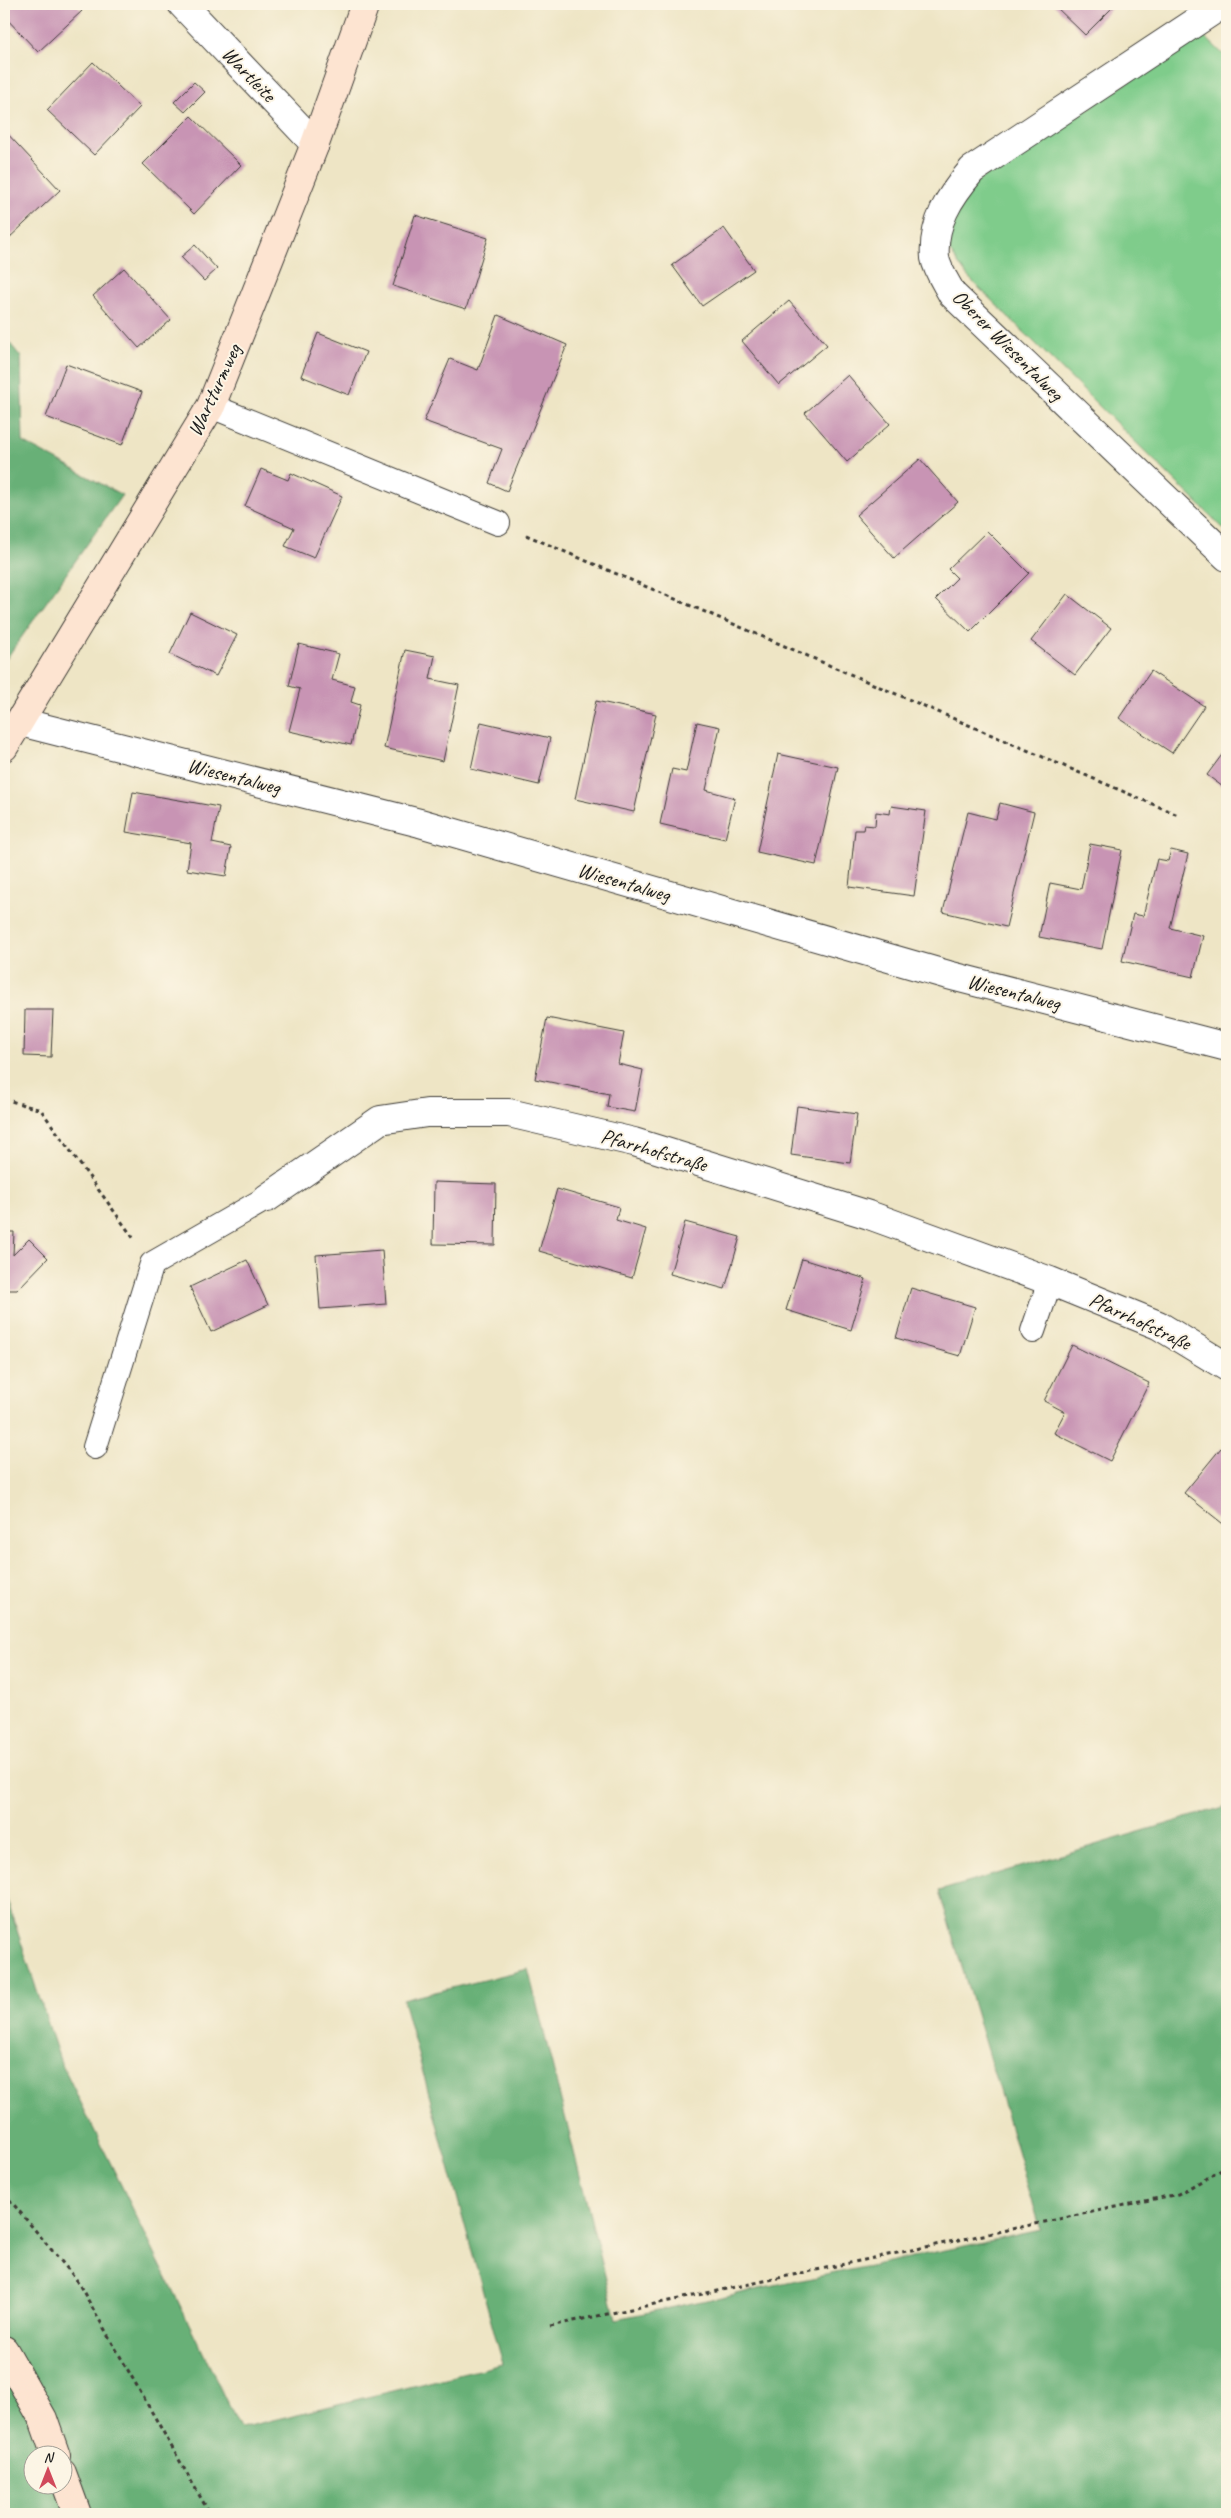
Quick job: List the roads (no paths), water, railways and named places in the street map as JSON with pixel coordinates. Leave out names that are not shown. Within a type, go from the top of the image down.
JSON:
[{"type":"street","name":"Wartleite","points":[[182,4],[316,144]]},
{"type":"street","name":"Wartturmweg","points":[[4,747],[211,406],[316,144],[365,4]]},
{"type":"street","name":"Oberer Wiesentalweg","points":[[1223,4],[972,170],[950,196],[936,230],[935,260],[952,294],[1227,557]]},
{"type":"street","name":"Wiesentalweg","points":[[20,722],[420,823],[948,976],[1227,1047]]},
{"type":"street","name":"Pfarrhofstraße","points":[[267,1198],[380,1120],[427,1113],[510,1113],[634,1142],[869,1215],[1050,1281],[1158,1325],[1227,1367]]},
{"type":"street","points":[[4,2350],[43,2419],[52,2446]]},
{"type":"street","points":[[70,2496],[77,2514]]},
{"type":"lane","points":[[211,406],[498,523]]},
{"type":"lane","points":[[96,1447],[152,1264],[267,1198]]},
{"type":"lane","points":[[1033,1330],[1050,1281]]}]
